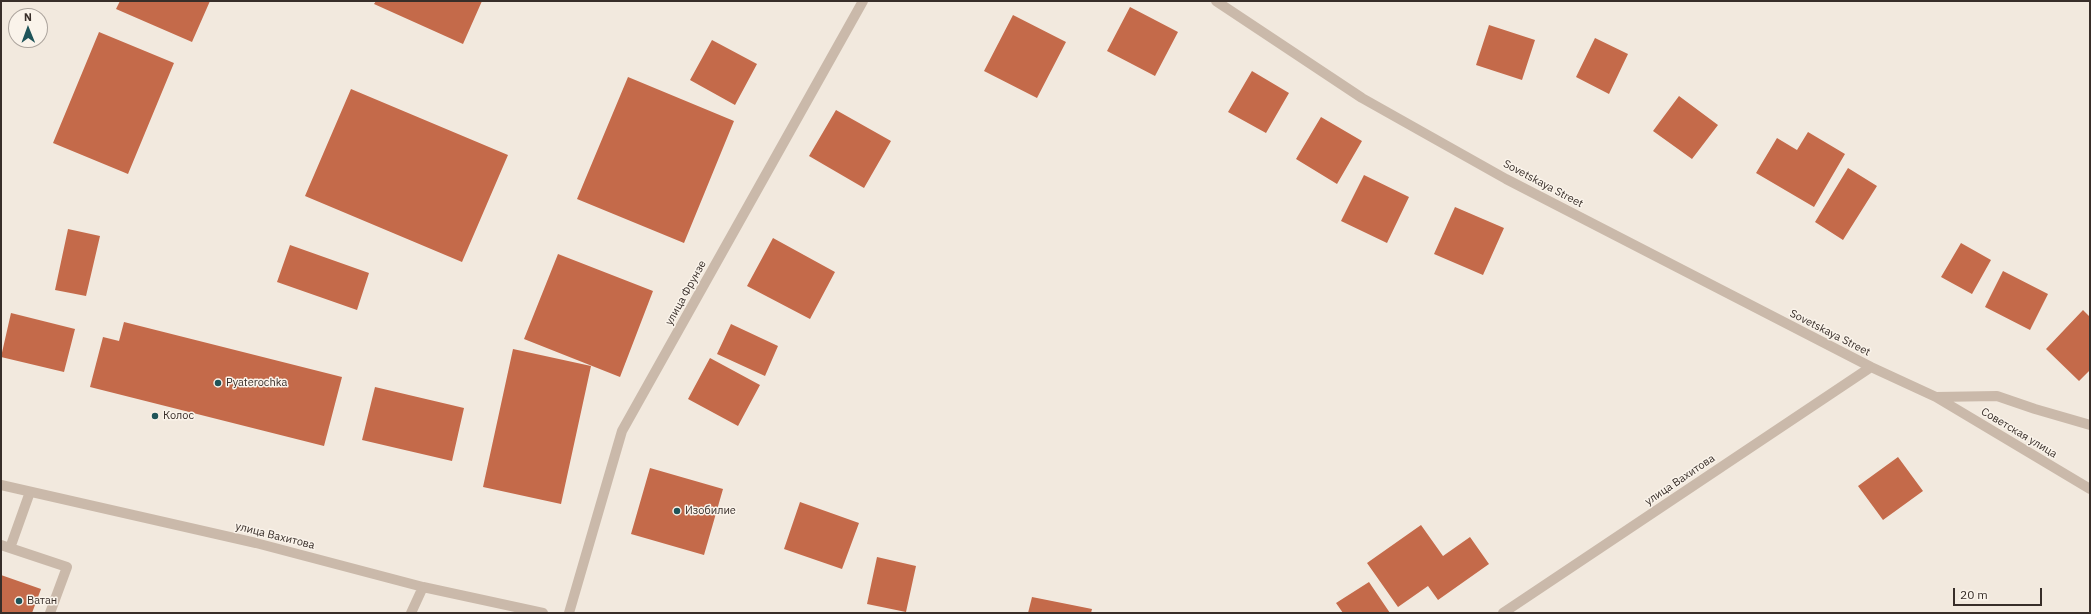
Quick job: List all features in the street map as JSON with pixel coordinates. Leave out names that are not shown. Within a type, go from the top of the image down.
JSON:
[{"type":"street","name":"улица Фрунзе","points":[[569,613],[622,431],[864,1]]},
{"type":"street","name":"Sovetskaya Street","points":[[1216,1],[1362,98],[1506,179],[1870,367],[1936,397]]},
{"type":"street","name":"улица Вахитова","points":[[1508,612],[1870,367]]},
{"type":"street","points":[[1936,397],[1997,396],[2035,410],[2090,425]]},
{"type":"street","name":"Советская улица","points":[[1936,397],[2090,489]]},
{"type":"street","name":"улица Вахитова","points":[[1,484],[30,492],[256,542],[423,587],[543,613]]},
{"type":"street","points":[[30,492],[5,546],[67,567],[50,613]]},
{"type":"street","points":[[411,613],[423,587]]},
{"type":"building","points":[[120,1],[210,1],[192,42],[116,9]]},
{"type":"building","points":[[376,1],[482,1],[463,44],[374,4]]},
{"type":"building","points":[[1130,7],[1178,32],[1155,76],[1107,51]]},
{"type":"building","points":[[1013,15],[1066,42],[1037,98],[984,71]]},
{"type":"building","points":[[1489,25],[1535,40],[1522,80],[1476,65]]},
{"type":"building","points":[[99,32],[174,63],[128,174],[53,143]]},
{"type":"building","points":[[1595,38],[1628,54],[1609,94],[1576,77]]},
{"type":"building","points":[[712,40],[757,64],[735,105],[690,80]]},
{"type":"building","points":[[1252,71],[1289,93],[1266,133],[1228,112]]},
{"type":"building","points":[[628,77],[734,121],[684,243],[577,199]]},
{"type":"building","points":[[351,89],[508,155],[462,262],[305,196]]},
{"type":"building","points":[[1679,96],[1718,125],[1692,159],[1653,131]]},
{"type":"building","points":[[836,110],[891,141],[864,188],[809,156]]},
{"type":"building","points":[[1321,117],[1362,141],[1337,184],[1296,159]]},
{"type":"building","points":[[1808,132],[1845,154],[1814,207],[1756,173],[1777,138],[1797,150]]},
{"type":"building","points":[[1848,168],[1877,186],[1843,240],[1815,222]]},
{"type":"building","points":[[1364,175],[1409,197],[1387,243],[1341,221]]},
{"type":"building","points":[[1455,207],[1504,228],[1483,275],[1434,254]]},
{"type":"building","points":[[68,229],[100,236],[86,296],[55,290]]},
{"type":"building","points":[[773,238],[835,272],[810,319],[747,286]]},
{"type":"building","points":[[1961,243],[1991,260],[1972,294],[1941,277]]},
{"type":"building","points":[[290,245],[369,273],[357,310],[277,282]]},
{"type":"building","points":[[558,254],[653,291],[620,377],[524,339]]},
{"type":"building","points":[[2003,271],[2048,294],[2030,330],[1985,307]]},
{"type":"building","points":[[2083,310],[2090,317],[2090,370],[2079,381],[2046,349]]},
{"type":"building","points":[[11,313],[75,329],[64,372],[1,357]]},
{"type":"building","points":[[124,322],[342,377],[324,446],[90,387],[103,337],[119,341]]},
{"type":"building","points":[[731,324],[778,346],[765,376],[717,354]]},
{"type":"building","points":[[513,349],[591,366],[561,504],[483,487]]},
{"type":"building","points":[[710,358],[760,385],[738,426],[688,399]]},
{"type":"building","points":[[375,387],[464,408],[452,461],[362,440]]},
{"type":"building","points":[[1898,457],[1923,491],[1883,520],[1858,486]]},
{"type":"building","points":[[650,468],[723,489],[704,555],[631,534]]},
{"type":"building","points":[[800,502],[859,523],[842,569],[784,549]]},
{"type":"building","points":[[1421,525],[1443,556],[1470,537],[1489,564],[1438,600],[1428,586],[1398,607],[1367,563]]},
{"type":"building","points":[[877,557],[916,566],[906,612],[867,604]]},
{"type":"building","name":"Ватан","points":[[1,575],[41,589],[32,613],[1,613]]},
{"type":"building","points":[[1369,582],[1390,613],[1343,613],[1336,603]]},
{"type":"building","points":[[1032,597],[1092,609],[1091,613],[1028,613]]},
{"type":"place","name":"Pyaterochka","points":[[218,383]]},
{"type":"place","name":"Колос","points":[[155,416]]},
{"type":"place","name":"Изобилие","points":[[677,511]]},
{"type":"place","name":"Ватан","points":[[19,601]]}]
